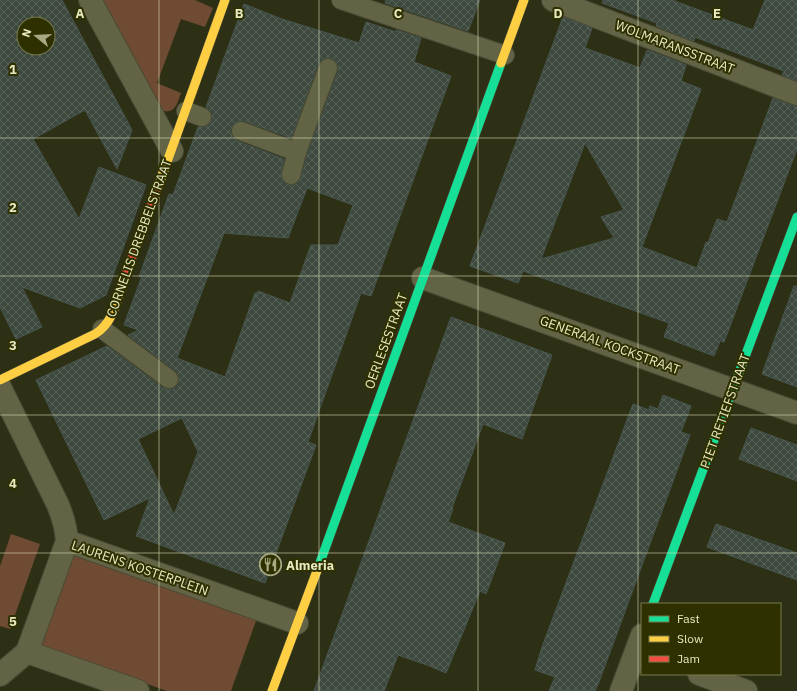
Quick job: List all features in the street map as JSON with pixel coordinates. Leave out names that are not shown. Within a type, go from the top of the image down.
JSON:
[{"type":"street","name":"CORNELIS DREBBELSTRAAT","points":[[90,0],[172,151]]},
{"type":"street","name":"CORNELIS DREBBELSTRAAT","points":[[0,380],[95,334],[107,324],[172,151],[194,114],[225,0]]},
{"type":"street","name":"OERLESESTRAAT","points":[[272,691],[333,529],[524,0]]},
{"type":"street","name":"WOLMARANSSTRAAT","points":[[553,0],[797,94]]},
{"type":"street","name":"PIET RETIEFSTRAAT","points":[[654,603],[797,218]]},
{"type":"street","name":"GENERAAL KOCKSTRAAT","points":[[423,278],[797,413]]},
{"type":"street","points":[[0,387],[58,505],[65,522],[67,541]]},
{"type":"street","name":"LAURENS KOSTERPLEIN","points":[[27,652],[67,541],[297,623]]},
{"type":"street","points":[[621,691],[640,647]]},
{"type":"street","points":[[0,675],[27,652],[138,691]]},
{"type":"street","points":[[702,675],[746,691]]},
{"type":"lane","points":[[341,0],[504,55]]},
{"type":"lane","points":[[291,175],[297,152],[328,68]]},
{"type":"lane","points":[[241,131],[297,152]]},
{"type":"lane","points":[[102,329],[169,379]]},
{"type":"shaded area","points":[[98,0],[195,0],[213,8],[205,27],[181,19],[157,83],[181,93],[175,108],[169,111],[161,110]]},
{"type":"shaded area","points":[[11,534],[40,544],[10,629],[0,626],[0,566]]},
{"type":"shaded area","points":[[73,552],[257,618],[231,691],[167,691],[39,645]]},
{"type":"building","points":[[0,0],[62,0],[132,130],[117,169],[85,110],[33,139],[79,219],[99,167],[146,185],[106,295],[80,308],[22,287],[42,327],[16,339],[0,307]]},
{"type":"building","points":[[386,0],[480,0],[468,31],[385,3]]},
{"type":"building","points":[[603,0],[672,0],[753,30],[765,0],[797,0],[797,81],[782,75],[784,71],[695,37],[694,41],[656,26],[657,23],[602,3]]},
{"type":"building","points":[[244,4],[282,19],[359,43],[366,22],[396,32],[396,30],[421,38],[414,62],[451,76],[371,296],[361,293],[308,442],[316,445],[265,583],[136,536],[150,498],[104,520],[36,380],[107,346],[163,388],[173,389],[178,385],[179,375],[176,371],[128,335],[139,330],[124,325],[142,276],[139,277],[169,194],[173,195],[198,127],[208,125],[212,120],[210,111],[206,107]],"holes":[[[331,58],[336,61],[338,72],[307,155],[301,178],[298,183],[288,185],[283,182],[281,177],[284,159],[237,141],[233,137],[231,128],[235,123],[244,121],[291,138],[318,64],[321,60]],[[307,188],[353,205],[338,245],[311,245],[290,303],[258,291],[255,293],[225,377],[177,358],[224,233],[288,238]],[[182,418],[198,452],[174,515],[138,439]]]},
{"type":"building","points":[[563,17],[592,28],[585,48],[640,68],[647,50],[686,65],[681,81],[701,89],[642,247],[697,268],[706,242],[708,243],[717,219],[727,222],[773,98],[793,106],[797,106],[797,149],[724,342],[720,341],[714,356],[664,337],[669,323],[523,271],[518,283],[470,266]],"holes":[[[585,143],[624,210],[601,217],[614,238],[541,259]]]},
{"type":"building","points":[[794,286],[797,286],[797,387],[762,374]]},
{"type":"building","points":[[451,317],[552,355],[522,439],[483,424],[448,522],[505,543],[486,594],[480,591],[446,673],[398,655],[384,691],[314,691]]},
{"type":"building","points":[[663,395],[691,406],[681,432],[690,435],[599,682],[595,691],[549,691],[555,677],[535,670],[542,647],[633,404],[649,410],[650,406],[658,409]]},
{"type":"building","points":[[751,428],[797,445],[797,481],[739,459]]},
{"type":"building","points":[[716,524],[797,553],[797,580],[707,547]]},
{"type":"traffic: fast","points":[[318,568],[501,63]]},
{"type":"traffic: fast","points":[[653,603],[797,217]]},
{"type":"traffic: slow","points":[[158,187],[225,0]]},
{"type":"traffic: slow","points":[[501,63],[524,0]]},
{"type":"traffic: slow","points":[[0,380],[95,334],[106,324],[114,311],[123,282]]},
{"type":"traffic: slow","points":[[272,691],[318,568]]},
{"type":"traffic: jam","points":[[123,282],[158,187]]},
{"type":"place","name":"Almeria","points":[[270,565]]}]
